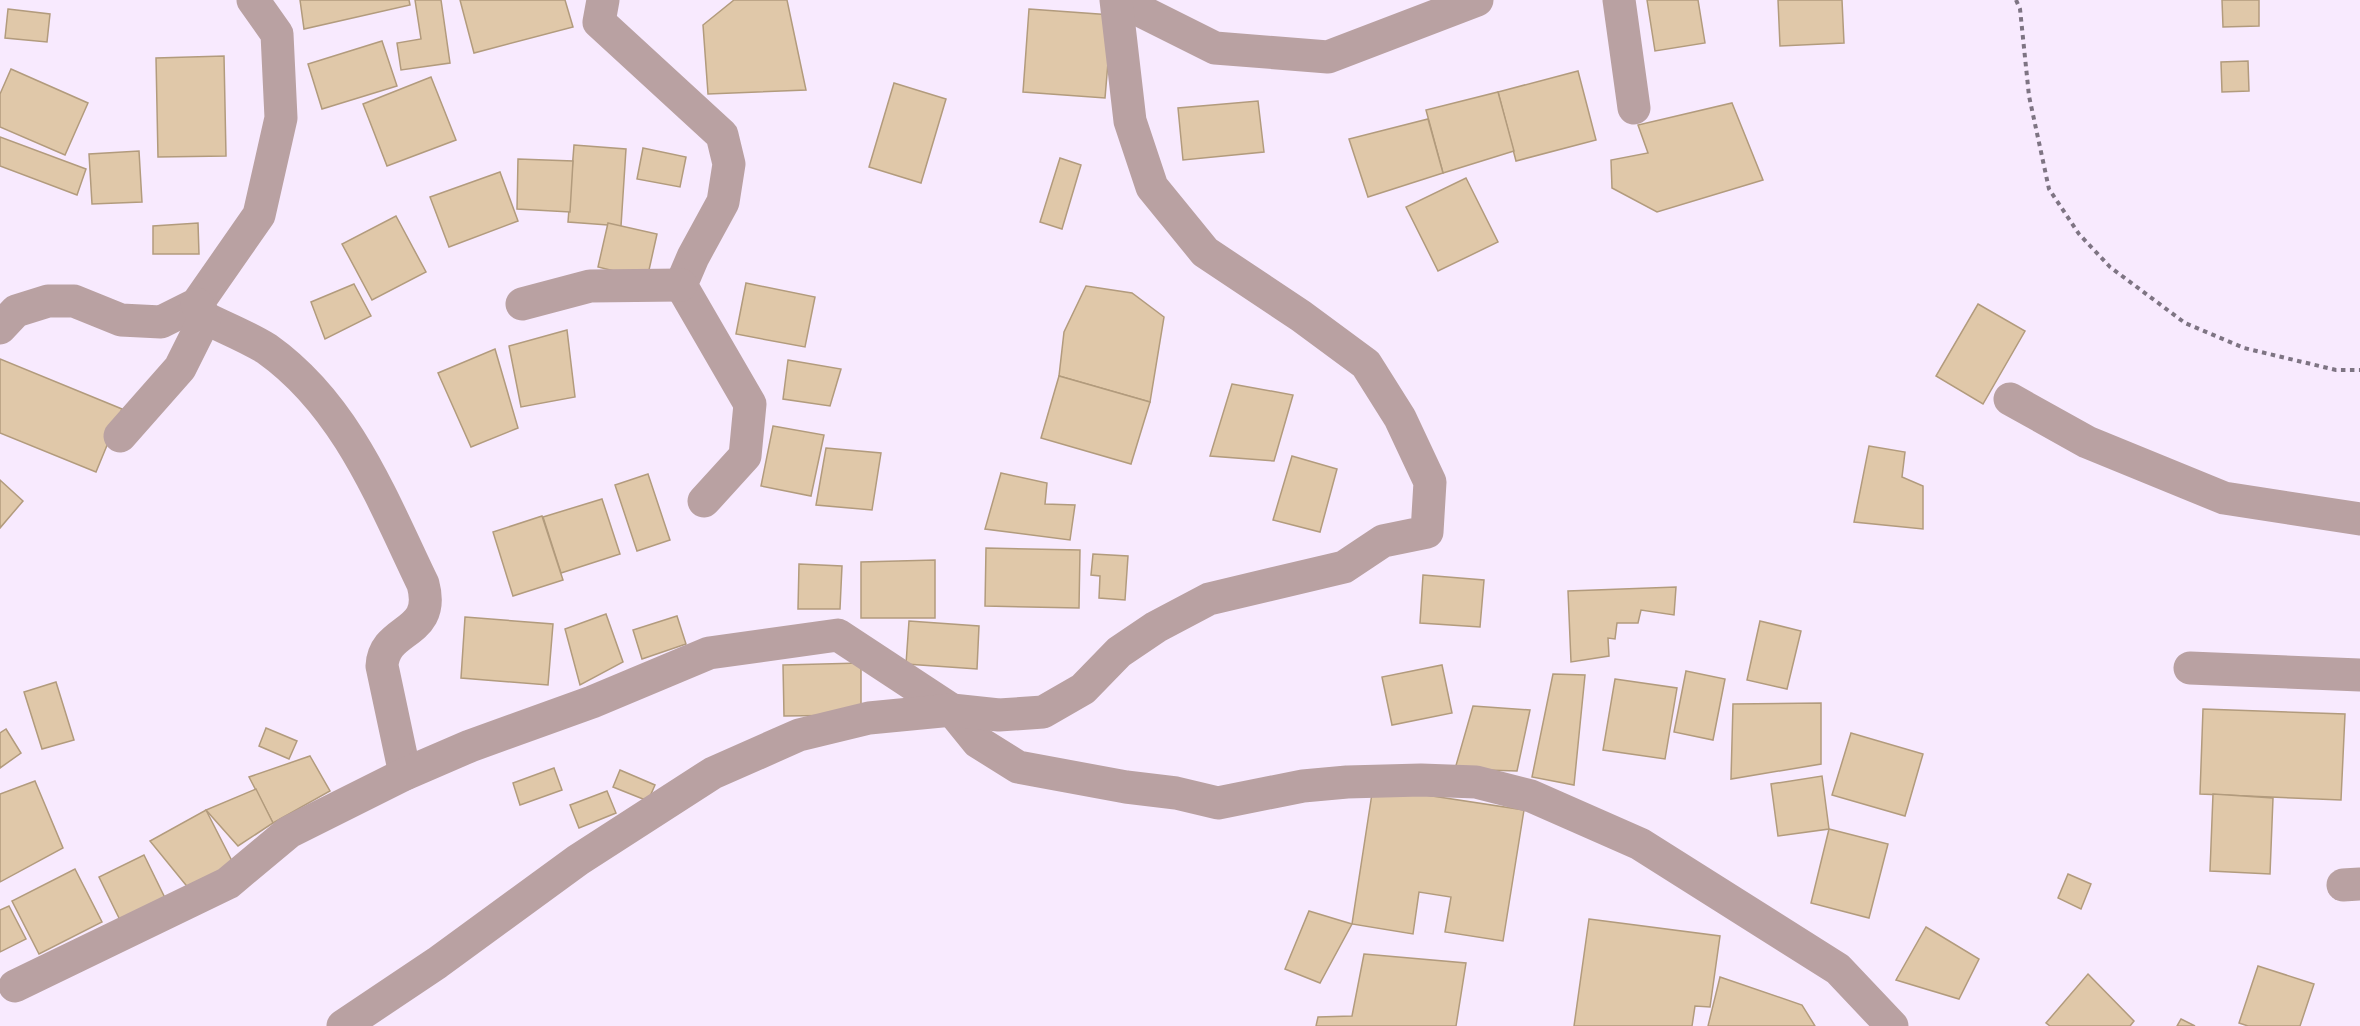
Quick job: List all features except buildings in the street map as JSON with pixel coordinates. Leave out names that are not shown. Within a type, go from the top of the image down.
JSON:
[{"type":"street","points":[[120,436],[180,368],[201,311],[259,215],[281,118],[277,34],[253,0]]},
{"type":"street","points":[[603,0],[599,22],[722,135],[729,164],[723,202],[693,257],[681,285]]},
{"type":"street","points":[[1118,0],[1215,48],[1328,57],[1477,0]]},
{"type":"street","points":[[343,1026],[437,963],[578,860],[712,773],[799,735],[869,718],[952,710],[999,715],[1043,712],[1083,689],[1119,652],[1147,633],[1209,599],[1344,567],[1383,541],[1427,532],[1430,482],[1400,418],[1366,364],[1205,252],[1152,187],[1130,121],[1118,0]]},
{"type":"street","points":[[1619,0],[1634,108]]},
{"type":"street","points":[[522,304],[590,286],[681,285]]},
{"type":"street","points":[[681,285],[750,404],[745,456],[704,501]]},
{"type":"street","points":[[0,328],[16,311],[48,301],[74,302],[121,320],[160,321],[201,311],[266,349],[313,389],[359,451],[423,584],[427,599],[422,617],[401,637],[388,644],[382,653],[382,666],[405,774]]},
{"type":"street","points":[[2010,399],[2095,446],[2224,498],[2360,519]]},
{"type":"street","points":[[15,986],[228,883],[289,832],[405,774],[470,746],[592,702],[709,653],[838,635],[952,710],[978,742],[1018,767],[1126,787],[1176,793],[1218,803],[1303,786],[1420,780],[1476,782],[1531,796],[1640,844],[1829,963],[1838,969],[1892,1026]]},
{"type":"street","points":[[2190,668],[2360,675]]},
{"type":"path","points":[[2016,0],[2020,9],[2029,96],[2049,189],[2079,234],[2110,267],[2185,323],[2244,348],[2336,370],[2360,370]]}]
